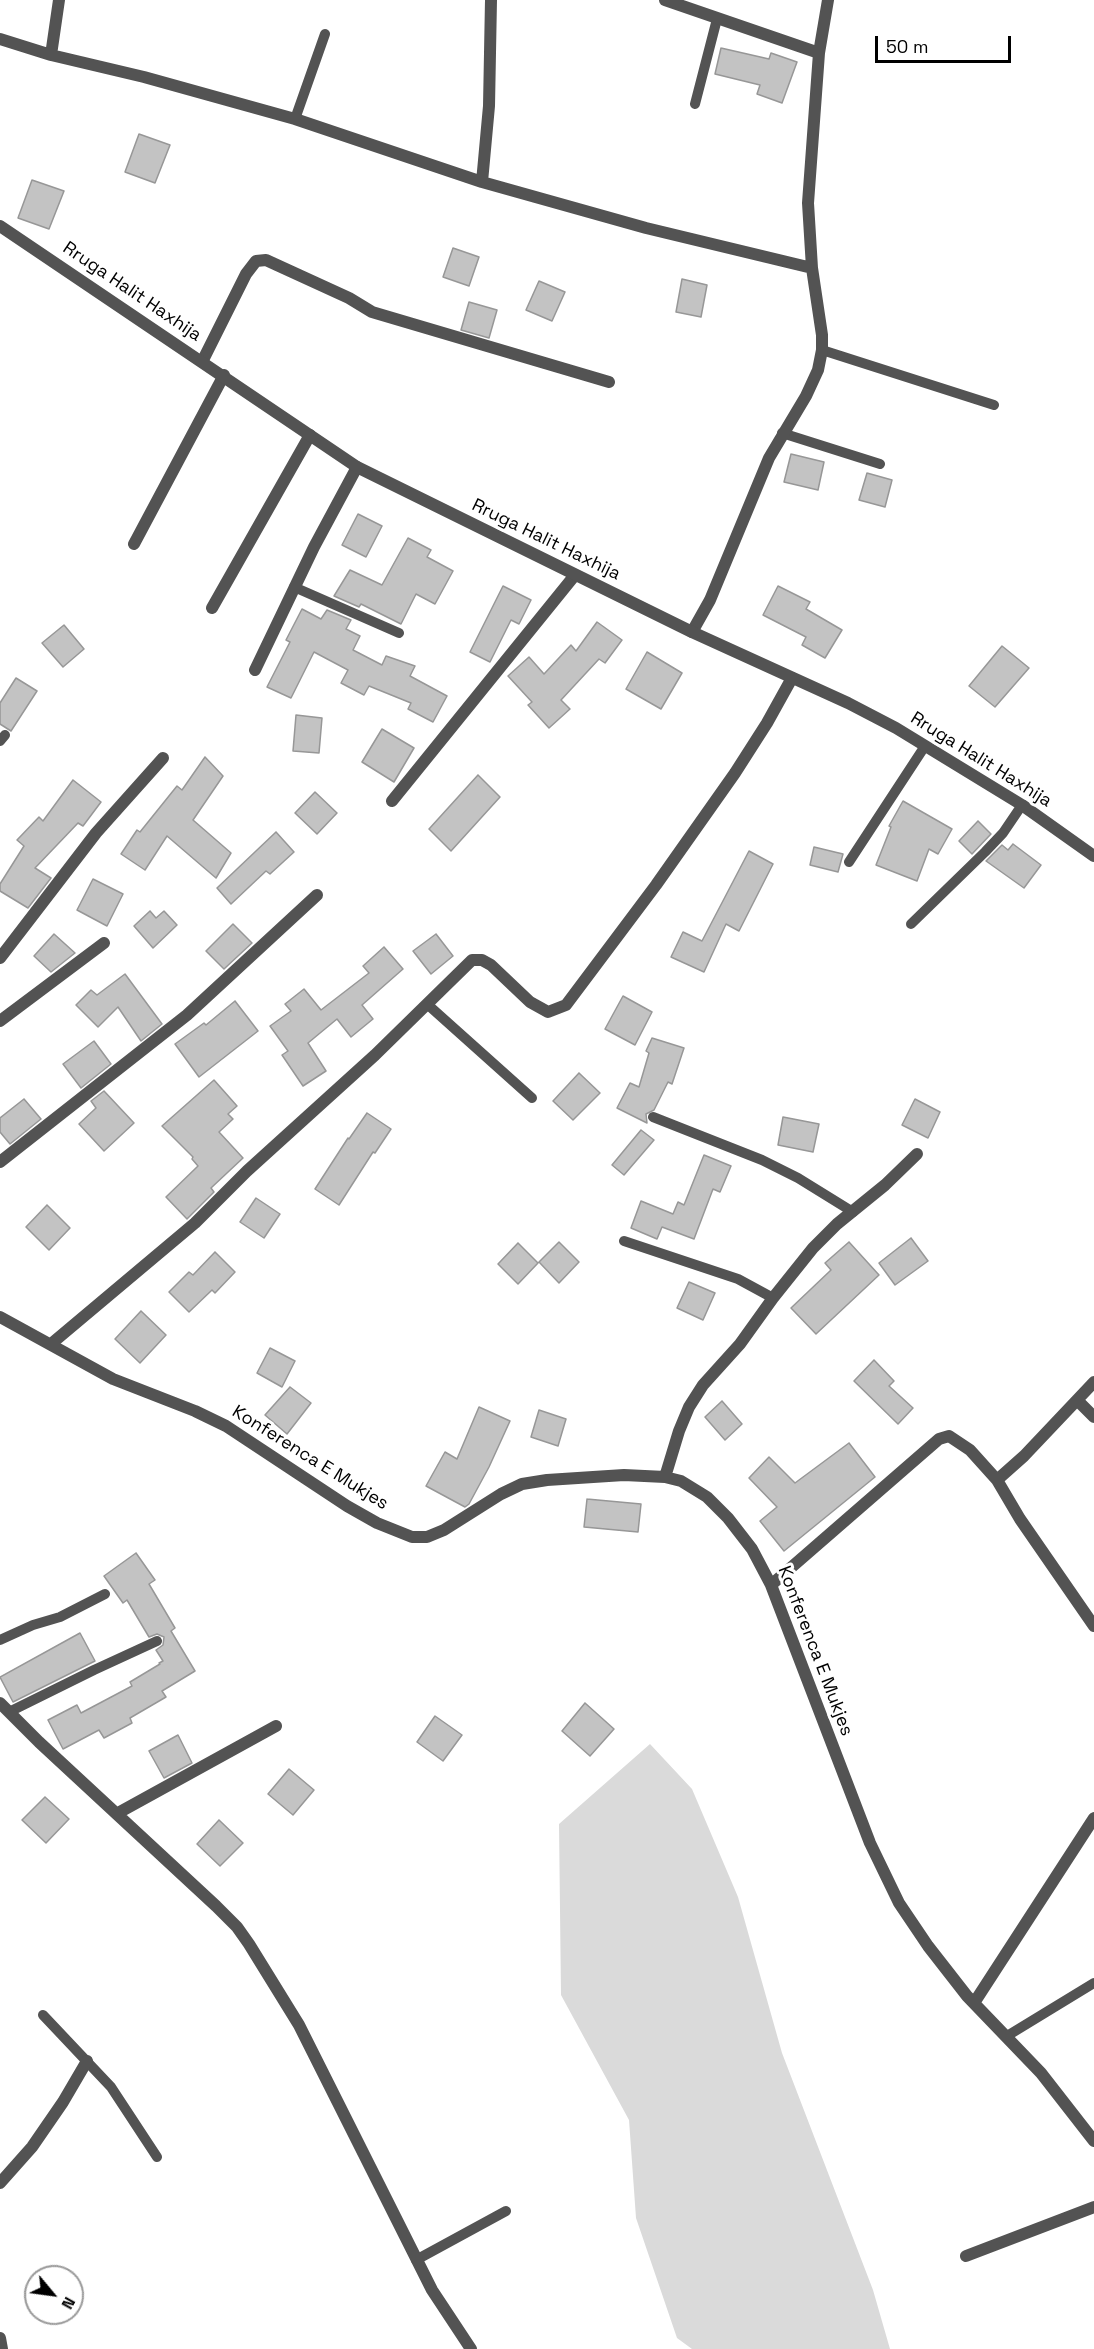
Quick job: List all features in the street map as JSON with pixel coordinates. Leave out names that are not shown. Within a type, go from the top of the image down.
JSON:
[{"type":"street","points":[[51,55],[60,0]]},
{"type":"street","points":[[482,182],[489,106],[491,0]]},
{"type":"street","points":[[665,0],[819,53]]},
{"type":"street","points":[[692,632],[710,600],[769,458],[806,396],[818,370],[822,350],[812,268],[808,203],[819,53],[828,0]]},
{"type":"street","points":[[0,39],[51,55],[144,77],[295,119],[482,182],[646,228],[812,268]]},
{"type":"street","name":"Rruga Halit Haxhija","points":[[0,225],[203,360],[357,467],[692,632],[867,713],[1022,805],[1094,856]]},
{"type":"street","points":[[203,360],[246,274],[256,261],[266,260],[297,272],[372,312],[609,382]]},
{"type":"street","points":[[134,544],[224,375]]},
{"type":"street","points":[[212,608],[310,435]]},
{"type":"street","points":[[255,669],[294,587],[357,467]]},
{"type":"street","points":[[393,801],[575,575]]},
{"type":"street","points":[[51,1344],[187,1231],[247,1171],[427,1004],[471,960],[482,960],[491,965],[531,1002],[548,1012],[566,1005],[656,885],[735,773],[792,678]]},
{"type":"street","points":[[0,958],[96,833],[163,758]]},
{"type":"street","points":[[0,1162],[187,1015],[317,895]]},
{"type":"street","points":[[0,1021],[104,943]]},
{"type":"street","points":[[665,1477],[689,1407],[702,1385],[740,1344],[813,1248],[917,1154]]},
{"type":"street","name":"Konferenca E Mukjes","points":[[0,1317],[113,1379],[195,1411],[226,1426],[347,1506],[412,1537],[427,1537],[444,1530],[501,1494],[522,1484],[587,1476],[624,1475],[665,1477],[694,1488],[718,1507],[752,1549],[771,1585],[879,1865],[910,1921],[948,1972],[974,2003],[1041,2073],[1094,2141]]},
{"type":"street","points":[[998,1480],[1094,1382]]},
{"type":"street","points":[[1077,1400],[1094,1417]]},
{"type":"street","points":[[771,1585],[939,1438],[949,1436],[970,1450],[998,1480],[1020,1520],[1094,1626]]},
{"type":"street","points":[[4,1707],[66,1768],[118,1813],[230,1920],[249,1944],[298,2025],[416,2260],[449,2318],[471,2349]]},
{"type":"street","points":[[118,1813],[276,1726]]},
{"type":"street","points":[[974,2003],[1094,1818]]},
{"type":"street","points":[[0,2183],[38,2139],[87,2061]]},
{"type":"street","points":[[966,2256],[1094,2207]]},
{"type":"street","points":[[0,2338],[2,2349]]},
{"type":"lane","points":[[695,104],[717,19]]},
{"type":"lane","points":[[295,119],[325,34]]},
{"type":"lane","points":[[822,350],[993,405]]},
{"type":"lane","points":[[782,433],[880,465]]},
{"type":"lane","points":[[294,587],[399,633]]},
{"type":"lane","points":[[849,862],[925,746]]},
{"type":"lane","points":[[911,924],[1003,833],[1022,805]]},
{"type":"lane","points":[[427,1004],[532,1098]]},
{"type":"lane","points":[[653,1117],[762,1160],[798,1178],[854,1212]]},
{"type":"lane","points":[[624,1240],[738,1279],[773,1298]]},
{"type":"lane","points":[[0,1640],[33,1625],[60,1617],[105,1594]]},
{"type":"lane","points":[[4,1707],[157,1641]]},
{"type":"lane","points":[[1006,2036],[1094,1983]]},
{"type":"lane","points":[[43,2015],[111,2087],[157,2157]]},
{"type":"lane","points":[[416,2260],[506,2211]]},
{"type":"shaded area","points":[[650,1744],[692,1789],[738,1897],[782,2053],[873,2290],[890,2349],[692,2349],[677,2338],[636,2218],[629,2120],[561,1995],[559,1824]]},
{"type":"building","points":[[721,48],[769,59],[771,53],[797,62],[782,103],[757,94],[760,85],[715,74]]},
{"type":"building","points":[[139,134],[170,145],[155,183],[125,172]]},
{"type":"building","points":[[32,180],[64,191],[49,229],[18,218]]},
{"type":"building","points":[[453,248],[479,257],[469,286],[443,277]]},
{"type":"building","points":[[682,279],[707,285],[701,317],[676,312]]},
{"type":"building","points":[[539,281],[565,292],[552,321],[526,310]]},
{"type":"building","points":[[469,302],[497,310],[489,338],[461,330]]},
{"type":"building","points":[[791,454],[824,462],[818,490],[784,482]]},
{"type":"building","points":[[867,473],[892,480],[885,507],[859,500]]},
{"type":"building","points":[[358,514],[382,526],[366,557],[342,545]]},
{"type":"building","points":[[408,538],[431,550],[427,557],[453,571],[435,604],[416,594],[401,624],[361,604],[359,607],[334,596],[350,570],[382,585]]},
{"type":"building","points":[[503,586],[531,600],[519,624],[511,620],[490,662],[470,652]]},
{"type":"building","points":[[778,586],[810,602],[806,609],[842,630],[825,658],[802,645],[806,637],[763,615]]},
{"type":"building","points":[[302,609],[321,619],[327,610],[351,620],[346,629],[360,636],[353,650],[382,665],[386,656],[415,666],[410,676],[447,696],[433,722],[408,709],[411,703],[369,686],[364,695],[341,683],[348,670],[314,652],[291,698],[267,687],[290,642],[286,640]]},
{"type":"building","points":[[597,622],[622,640],[605,663],[599,659],[561,700],[570,709],[549,728],[528,705],[532,702],[508,676],[529,657],[544,674],[571,645],[576,651]]},
{"type":"building","points":[[64,625],[84,649],[63,667],[42,643]]},
{"type":"building","points":[[1002,646],[1029,668],[995,707],[969,686]]},
{"type":"building","points":[[647,652],[682,673],[661,709],[626,689]]},
{"type":"building","points":[[16,678],[37,691],[11,731],[0,724],[0,703]]},
{"type":"building","points":[[296,715],[322,718],[319,753],[293,751]]},
{"type":"building","points":[[382,729],[414,748],[394,782],[362,762]]},
{"type":"building","points":[[205,757],[223,776],[193,820],[231,853],[216,878],[167,836],[145,870],[121,854],[137,830],[140,832],[177,786],[182,790]]},
{"type":"building","points":[[478,775],[500,797],[451,851],[429,829]]},
{"type":"building","points":[[73,780],[101,802],[83,826],[78,823],[35,868],[51,878],[28,908],[0,891],[0,884],[24,846],[17,840],[39,817],[43,821]]},
{"type":"building","points":[[315,792],[337,813],[317,834],[295,813]]},
{"type":"building","points":[[903,801],[952,829],[938,854],[929,849],[917,881],[876,865],[891,827],[889,826]]},
{"type":"building","points":[[978,821],[991,834],[972,854],[959,841]]},
{"type":"building","points":[[276,832],[294,852],[270,874],[266,871],[231,904],[217,888]]},
{"type":"building","points":[[1013,844],[1041,865],[1024,888],[986,861],[1002,845],[1008,850]]},
{"type":"building","points":[[814,847],[843,854],[838,872],[810,865]]},
{"type":"building","points":[[749,851],[773,864],[739,931],[726,924],[704,972],[671,957],[683,932],[702,941]]},
{"type":"building","points":[[93,879],[123,894],[107,926],[77,910]]},
{"type":"building","points":[[150,911],[156,918],[164,911],[177,925],[153,948],[134,926]]},
{"type":"building","points":[[233,924],[252,943],[224,969],[206,951]]},
{"type":"building","points":[[54,934],[75,953],[51,972],[34,956]]},
{"type":"building","points":[[436,934],[453,956],[431,974],[413,951]]},
{"type":"building","points":[[384,947],[403,969],[362,1005],[373,1019],[351,1037],[337,1019],[308,1043],[326,1071],[303,1086],[282,1055],[288,1051],[270,1026],[291,1011],[285,1004],[304,989],[321,1010],[369,973],[363,966]]},
{"type":"building","points":[[125,974],[162,1024],[141,1041],[118,1007],[98,1027],[76,1005],[91,990],[97,995]]},
{"type":"building","points":[[623,996],[652,1012],[635,1045],[605,1029]]},
{"type":"building","points":[[235,1001],[258,1031],[199,1077],[175,1044],[204,1023],[206,1025]]},
{"type":"building","points":[[652,1038],[684,1048],[672,1084],[668,1082],[654,1110],[646,1114],[647,1123],[617,1108],[630,1083],[639,1087],[649,1053],[646,1051]]},
{"type":"building","points":[[94,1041],[111,1064],[81,1088],[63,1064]]},
{"type":"building","points":[[579,1073],[600,1093],[573,1120],[553,1101]]},
{"type":"building","points":[[214,1080],[237,1106],[228,1114],[233,1119],[219,1132],[243,1158],[211,1188],[214,1192],[187,1219],[166,1197],[198,1166],[192,1159],[193,1157],[162,1126]]},
{"type":"building","points":[[104,1091],[134,1123],[104,1151],[79,1124],[96,1108],[91,1101]]},
{"type":"building","points":[[24,1099],[41,1119],[10,1144],[0,1132],[0,1118]]},
{"type":"building","points":[[915,1099],[940,1112],[928,1138],[902,1125]]},
{"type":"building","points":[[367,1113],[391,1129],[375,1153],[373,1152],[339,1205],[315,1189]]},
{"type":"building","points":[[783,1117],[819,1124],[813,1152],[778,1145]]},
{"type":"building","points":[[641,1130],[654,1140],[624,1175],[612,1165]]},
{"type":"building","points":[[704,1155],[731,1166],[720,1192],[713,1189],[694,1239],[662,1227],[657,1239],[631,1228],[641,1201],[673,1214],[678,1202],[684,1205]]},
{"type":"building","points":[[256,1198],[280,1214],[264,1238],[240,1222]]},
{"type":"building","points":[[47,1205],[70,1228],[49,1250],[26,1227]]},
{"type":"building","points":[[911,1238],[928,1261],[895,1285],[879,1263]]},
{"type":"building","points":[[559,1242],[579,1262],[559,1283],[539,1262]]},
{"type":"building","points":[[849,1242],[879,1275],[816,1334],[791,1308],[831,1270],[825,1263]]},
{"type":"building","points":[[518,1243],[538,1263],[518,1284],[498,1264]]},
{"type":"building","points":[[215,1252],[235,1272],[215,1293],[212,1290],[189,1312],[169,1292],[189,1272],[193,1275]]},
{"type":"building","points":[[689,1282],[715,1293],[703,1320],[677,1308]]},
{"type":"building","points":[[141,1311],[166,1335],[140,1363],[115,1339]]},
{"type":"building","points":[[270,1348],[295,1361],[282,1387],[257,1373]]},
{"type":"building","points":[[874,1360],[894,1381],[889,1386],[913,1408],[898,1424],[854,1381]]},
{"type":"building","points":[[290,1387],[311,1403],[287,1434],[265,1415]]},
{"type":"building","points":[[722,1401],[742,1424],[725,1440],[705,1417]]},
{"type":"building","points":[[479,1407],[510,1421],[489,1467],[469,1504],[465,1507],[426,1486],[445,1452],[457,1459]]},
{"type":"building","points":[[539,1410],[566,1419],[558,1446],[531,1437]]},
{"type":"building","points":[[849,1443],[875,1477],[784,1551],[760,1521],[777,1507],[749,1478],[769,1457],[795,1483]]},
{"type":"building","points":[[587,1499],[641,1504],[638,1532],[584,1527]]},
{"type":"building","points":[[136,1553],[155,1580],[149,1584],[175,1628],[171,1631],[195,1671],[162,1691],[166,1697],[130,1718],[132,1723],[104,1738],[99,1730],[63,1749],[48,1720],[77,1705],[81,1713],[132,1686],[130,1682],[163,1661],[156,1650],[163,1645],[164,1637],[157,1634],[149,1637],[127,1600],[123,1603],[104,1576]]},
{"type":"building","points":[[80,1633],[95,1661],[13,1702],[0,1677]]},
{"type":"building","points":[[585,1703],[614,1729],[590,1756],[562,1731]]},
{"type":"building","points":[[435,1716],[462,1735],[443,1761],[417,1742]]},
{"type":"building","points":[[178,1735],[192,1763],[164,1778],[149,1751]]},
{"type":"building","points":[[289,1769],[314,1790],[293,1815],[268,1794]]},
{"type":"building","points":[[45,1797],[69,1819],[46,1843],[22,1820]]},
{"type":"building","points":[[219,1820],[243,1843],[220,1866],[197,1844]]}]
